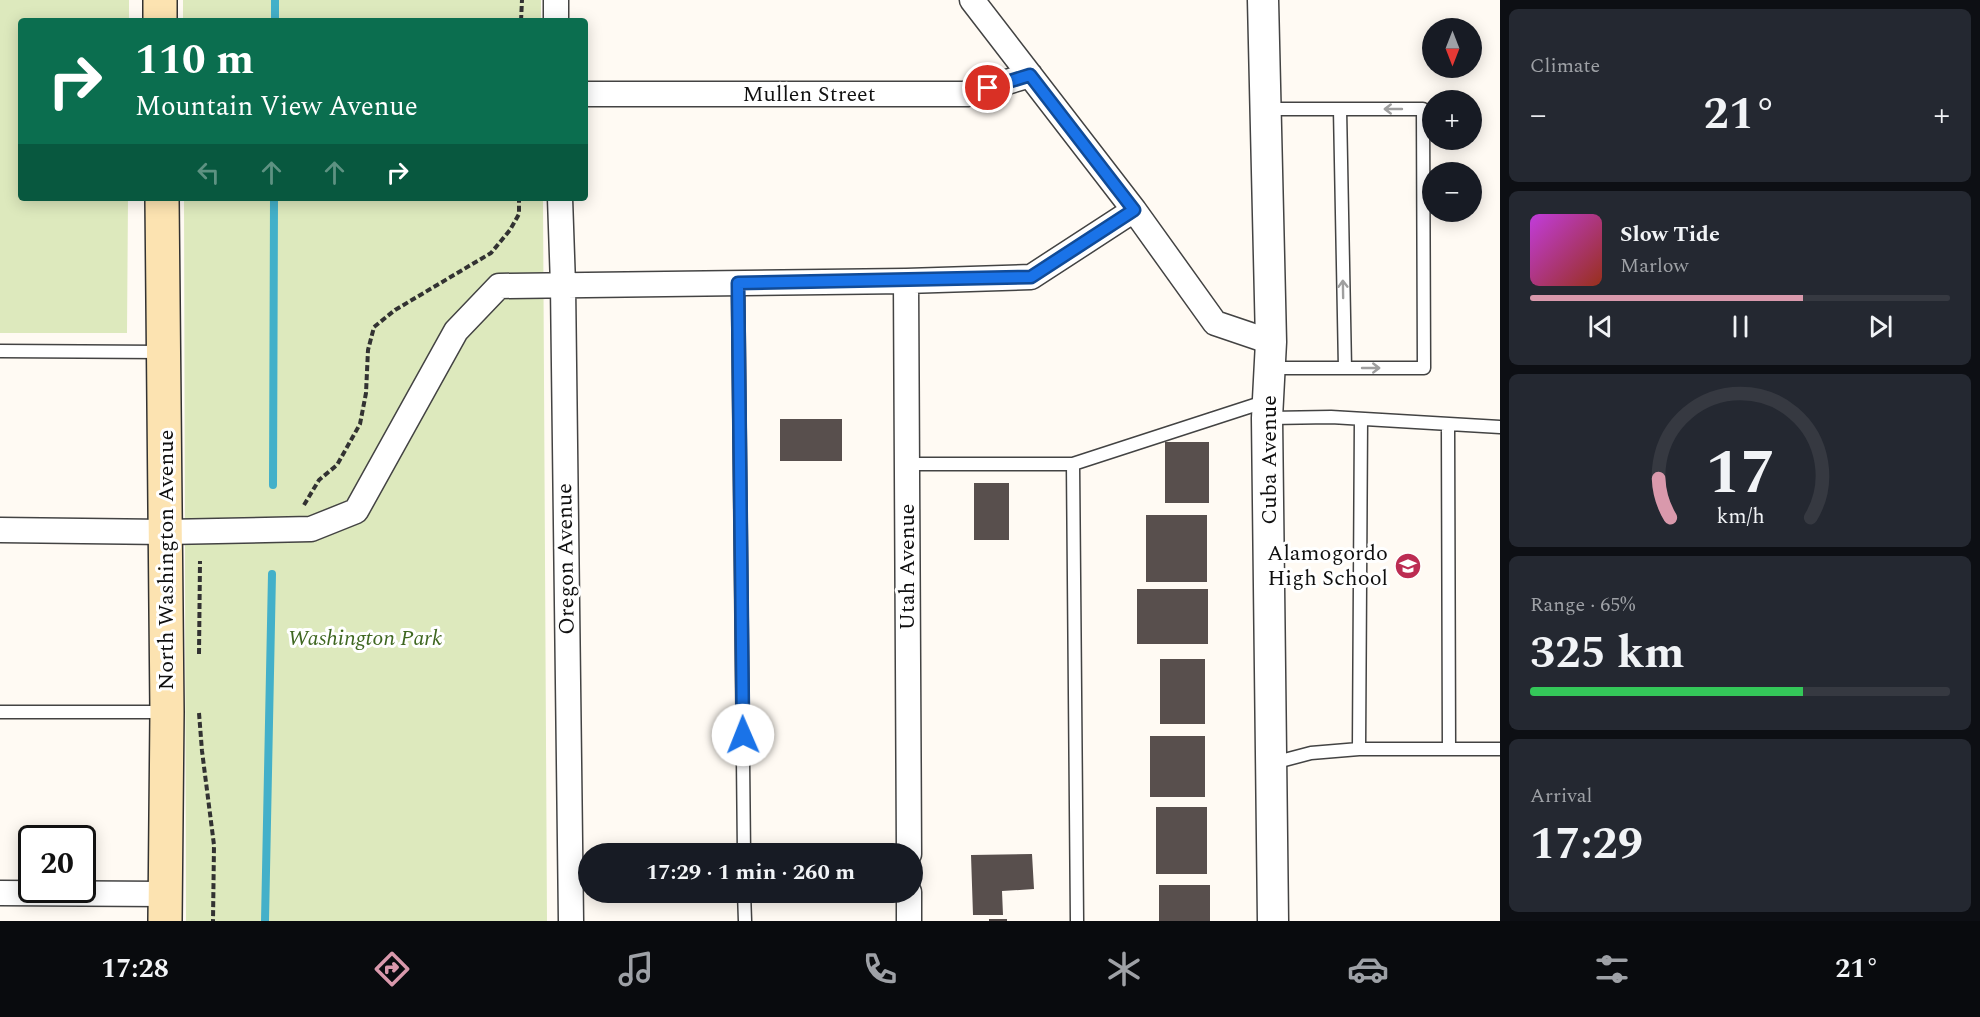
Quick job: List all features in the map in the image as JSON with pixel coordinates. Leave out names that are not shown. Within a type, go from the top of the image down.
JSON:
[{"type":"main road","points":[[160,0],[160,18]]},
{"type":"main road","name":"North Washington Avenue","points":[[162,201],[167,712],[165,907]]},
{"type":"street","points":[[556,0],[556,18]]},
{"type":"street","points":[[972,0],[1134,210],[1215,323],[1271,355]]},
{"type":"street","name":"Cuba Avenue","points":[[1263,0],[1271,355],[1267,409],[1273,921]]},
{"type":"street","name":"Mullen Street","points":[[588,94],[967,94],[1030,75]]},
{"type":"street","name":"Oregon Avenue","points":[[560,201],[571,921]]},
{"type":"street","points":[[0,530],[166,532],[311,529],[356,511],[456,331],[499,286],[906,281],[1031,277],[1134,210]]},
{"type":"street","name":"Utah Avenue","points":[[906,281],[909,843]]},
{"type":"street","points":[[0,893],[165,907]]},
{"type":"street","points":[[909,903],[909,921]]},
{"type":"lane","points":[[1267,109],[1423,109],[1425,368],[1345,368],[1271,355]]},
{"type":"lane","points":[[1340,109],[1345,368]]},
{"type":"lane","points":[[738,283],[744,843]]},
{"type":"lane","points":[[0,351],[164,352]]},
{"type":"lane","points":[[907,464],[1073,464],[1267,409],[1361,419],[1500,427]]},
{"type":"lane","points":[[1359,749],[1361,419]]},
{"type":"lane","points":[[1448,425],[1449,749]]},
{"type":"lane","points":[[1073,464],[1077,921]]},
{"type":"lane","points":[[0,712],[167,712]]},
{"type":"lane","points":[[1271,764],[1311,753],[1359,749],[1500,748]]},
{"type":"lane","points":[[744,903],[745,921]]},
{"type":"path","points":[[521,18],[522,0]]},
{"type":"path","points":[[304,505],[319,480],[337,465],[360,424],[366,393],[368,350],[374,327],[395,310],[491,254],[510,230],[519,214],[519,201]]},
{"type":"path","points":[[199,655],[200,561]]},
{"type":"path","points":[[199,711],[214,844],[213,921]]},
{"type":"green space","points":[[0,0],[129,0],[129,18],[18,18],[18,201],[128,201],[127,333],[0,333]]},
{"type":"green space","points":[[183,0],[541,0],[541,18],[183,18]]},
{"type":"green space","name":"Washington Park","points":[[184,201],[543,201],[547,921],[186,921]]},
{"type":"building","points":[[780,419],[842,419],[842,461],[780,461]]},
{"type":"building","points":[[1165,442],[1209,442],[1209,503],[1165,503]]},
{"type":"building","points":[[974,483],[1009,483],[1009,540],[974,540]]},
{"type":"building","points":[[1146,515],[1207,515],[1207,582],[1146,582]]},
{"type":"building","points":[[1137,589],[1208,589],[1208,644],[1137,644]]},
{"type":"building","points":[[1160,659],[1205,659],[1205,724],[1160,724]]},
{"type":"building","points":[[1150,736],[1205,736],[1205,797],[1150,797]]},
{"type":"building","points":[[1156,807],[1207,807],[1207,874],[1156,874]]},
{"type":"building","points":[[1032,854],[1034,889],[1002,891],[1003,915],[973,915],[971,855]]},
{"type":"building","points":[[1159,885],[1210,885],[1210,921],[1159,921]]},
{"type":"building","points":[[989,919],[1007,919],[1007,921],[989,921]]},
{"type":"waterway","points":[[275,0],[275,18]]},
{"type":"waterway","points":[[273,485],[274,201]]},
{"type":"waterway","points":[[265,921],[272,574]]},
{"type":"place","name":"Alamogordo High School","points":[[1408,566]]},
{"type":"route","points":[[743,735],[738,283],[1031,277],[1134,210],[1030,75],[988,88]]}]
